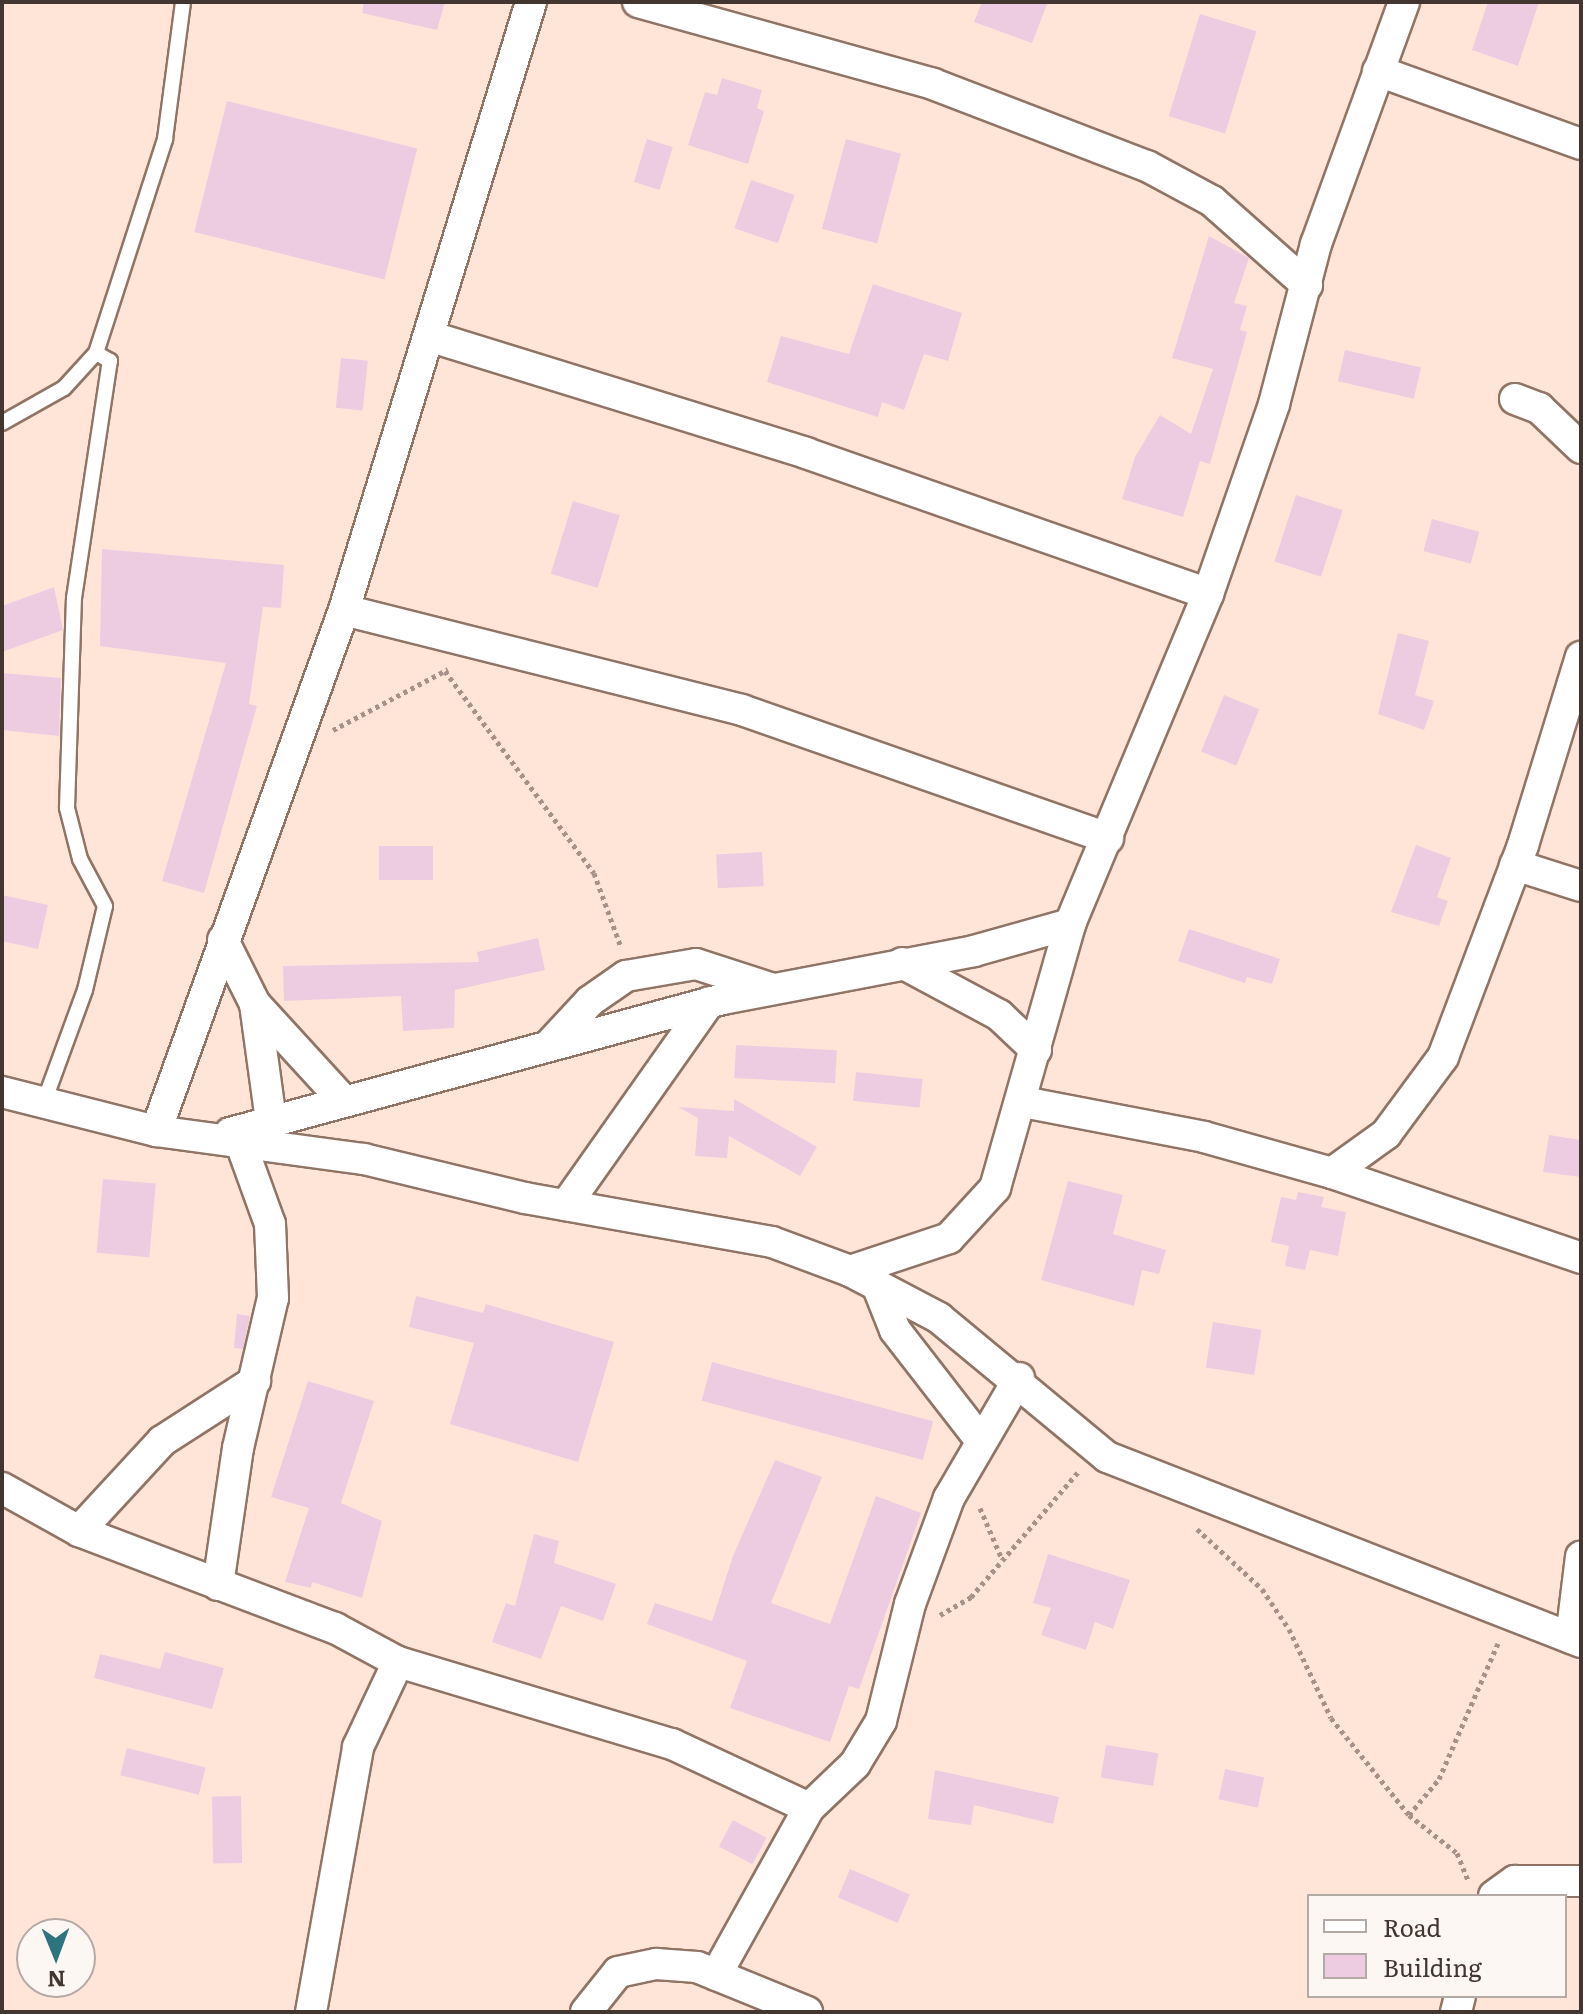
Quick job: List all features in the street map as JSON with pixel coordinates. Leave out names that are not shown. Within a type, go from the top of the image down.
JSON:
[{"type":"street","points":[[156,1131],[344,610],[432,337],[531,2]]},
{"type":"street","points":[[638,2],[933,84],[1147,166],[1212,201],[1307,285]]},
{"type":"street","points":[[850,1271],[949,1238],[975,1217],[995,1188],[1023,1102],[1070,924],[1208,594],[1274,404],[1307,285],[1404,2]]},
{"type":"street","points":[[1378,71],[1581,144]]},
{"type":"street","points":[[432,337],[806,453],[1208,594]]},
{"type":"street","points":[[1515,399],[1539,408],[1581,448]]},
{"type":"street","points":[[344,610],[478,647],[742,710],[1108,838]]},
{"type":"street","points":[[1332,1173],[1386,1134],[1443,1057],[1515,865],[1581,657]]},
{"type":"street","points":[[1515,865],[1581,886]]},
{"type":"street","points":[[209,1140],[343,1100],[709,1002],[902,963],[1070,924]]},
{"type":"street","points":[[223,940],[255,1004],[343,1100]]},
{"type":"street","points":[[902,963],[999,1015],[1036,1050]]},
{"type":"street","points":[[551,1043],[590,1001],[626,976],[696,964],[770,988]]},
{"type":"street","points":[[566,1205],[709,1002]]},
{"type":"street","points":[[255,1004],[271,1121]]},
{"type":"street","points":[[2,1092],[156,1131],[364,1159],[566,1205],[772,1242],[850,1271],[879,1290],[939,1318],[1019,1378],[1095,1448],[1172,1485],[1576,1640],[1581,1557]]},
{"type":"street","points":[[1023,1102],[1204,1137],[1332,1173],[1581,1258]]},
{"type":"street","points":[[218,1585],[224,1521],[273,1298],[270,1224],[240,1141]]},
{"type":"street","points":[[879,1290],[895,1330],[981,1441]]},
{"type":"street","points":[[716,1975],[809,1808],[855,1764],[881,1721],[905,1644],[927,1556],[981,1441],[1019,1378]]},
{"type":"street","points":[[79,1531],[162,1441],[255,1381]]},
{"type":"street","points":[[2,1488],[79,1531],[335,1628],[398,1662],[672,1744],[809,1808]]},
{"type":"street","points":[[311,2012],[358,1747],[398,1662]]},
{"type":"street","points":[[1484,1894],[1515,1881],[1581,1881]]},
{"type":"street","points":[[586,2012],[618,1972],[637,1966],[697,1967],[807,2012]]},
{"type":"lane","points":[[2,423],[27,414],[64,388],[96,353],[165,139],[183,2]]},
{"type":"lane","points":[[44,1102],[85,990],[105,906],[80,859],[67,808],[66,752],[74,598],[110,361],[96,353]]},
{"type":"path","points":[[293,751],[445,671],[478,647]]},
{"type":"path","points":[[445,671],[594,873],[619,936],[626,976]]},
{"type":"path","points":[[905,1644],[971,1597],[1095,1448]]},
{"type":"path","points":[[965,1473],[1002,1559]]},
{"type":"path","points":[[1172,1485],[1196,1527],[1262,1589],[1289,1629],[1331,1718],[1409,1815],[1457,1853],[1481,1894]]},
{"type":"path","points":[[1409,1815],[1439,1779],[1511,1615]]},
{"type":"building","points":[[364,2],[445,2],[437,30],[362,13]]},
{"type":"building","points":[[982,2],[1048,2],[1032,43],[974,22]]},
{"type":"building","points":[[1488,2],[1539,2],[1518,66],[1472,50]]},
{"type":"building","points":[[1200,14],[1256,31],[1225,134],[1169,116]]},
{"type":"building","points":[[722,78],[762,90],[757,108],[764,111],[748,164],[688,145],[705,92],[717,95]]},
{"type":"building","points":[[227,101],[417,148],[385,279],[194,232]]},
{"type":"building","points":[[647,139],[673,147],[660,190],[634,182]]},
{"type":"building","points":[[846,139],[901,154],[877,244],[822,229]]},
{"type":"building","points":[[751,180],[794,195],[778,243],[734,228]]},
{"type":"building","points":[[1209,236],[1249,258],[1234,303],[1247,306],[1240,330],[1247,332],[1210,464],[1200,461],[1183,517],[1122,499],[1135,457],[1160,415],[1191,434],[1213,369],[1172,358]]},
{"type":"building","points":[[873,284],[962,313],[948,361],[924,354],[904,410],[882,402],[878,417],[767,382],[781,336],[849,354]]},
{"type":"building","points":[[1345,350],[1421,368],[1414,399],[1338,381]]},
{"type":"building","points":[[341,358],[368,361],[363,411],[336,408]]},
{"type":"building","points":[[1296,495],[1343,510],[1321,577],[1274,562]]},
{"type":"building","points":[[573,501],[620,515],[598,588],[551,574]]},
{"type":"building","points":[[1432,519],[1479,532],[1471,564],[1423,551]]},
{"type":"building","points":[[102,549],[284,565],[281,608],[263,607],[249,704],[257,706],[204,893],[162,881],[226,663],[100,646]]},
{"type":"building","points":[[54,587],[63,630],[2,652],[2,606]]},
{"type":"building","points":[[1398,633],[1429,641],[1415,695],[1434,701],[1424,730],[1378,714]]},
{"type":"building","points":[[2,673],[61,678],[59,736],[2,730]]},
{"type":"building","points":[[1224,695],[1259,709],[1236,766],[1201,752]]},
{"type":"building","points":[[1416,845],[1451,858],[1437,897],[1448,901],[1439,926],[1391,912]]},
{"type":"building","points":[[379,846],[433,846],[433,880],[379,880]]},
{"type":"building","points":[[762,852],[764,886],[718,888],[716,854]]},
{"type":"building","points":[[2,895],[48,905],[38,949],[2,941]]},
{"type":"building","points":[[1189,929],[1280,959],[1272,984],[1247,977],[1245,983],[1178,961]]},
{"type":"building","points":[[538,938],[545,970],[455,990],[454,1028],[403,1031],[401,996],[284,1001],[283,966],[479,962],[477,952]]},
{"type":"building","points":[[736,1045],[837,1050],[835,1083],[734,1078]]},
{"type":"building","points":[[856,1072],[923,1079],[920,1108],[853,1101]]},
{"type":"building","points":[[734,1099],[817,1147],[800,1176],[729,1136],[727,1158],[695,1156],[698,1118],[678,1107],[734,1111]]},
{"type":"building","points":[[1549,1135],[1581,1140],[1581,1177],[1543,1172]]},
{"type":"building","points":[[103,1179],[156,1184],[149,1257],[97,1253]]},
{"type":"building","points":[[1068,1181],[1123,1195],[1113,1234],[1166,1250],[1159,1274],[1142,1270],[1134,1306],[1041,1280]]},
{"type":"building","points":[[1298,1192],[1324,1197],[1321,1207],[1346,1212],[1338,1256],[1310,1250],[1305,1270],[1285,1266],[1289,1246],[1271,1242],[1281,1197],[1296,1200]]},
{"type":"building","points":[[416,1296],[483,1313],[486,1304],[614,1342],[578,1462],[450,1424],[474,1343],[409,1327]]},
{"type":"building","points":[[237,1314],[250,1316],[243,1349],[234,1348]]},
{"type":"building","points":[[1213,1322],[1261,1330],[1254,1375],[1206,1367]]},
{"type":"building","points":[[712,1362],[933,1421],[923,1460],[702,1401]]},
{"type":"building","points":[[308,1381],[374,1401],[341,1503],[382,1521],[362,1598],[312,1582],[311,1588],[285,1582],[309,1508],[271,1497]]},
{"type":"building","points":[[775,1460],[822,1477],[771,1603],[830,1624],[876,1496],[921,1513],[859,1689],[849,1686],[830,1742],[730,1708],[747,1661],[647,1624],[655,1603],[712,1621],[733,1556]]},
{"type":"building","points":[[534,1534],[559,1541],[554,1563],[616,1584],[603,1621],[561,1606],[541,1659],[492,1642],[506,1603],[515,1606]]},
{"type":"building","points":[[1048,1554],[1130,1580],[1113,1629],[1095,1622],[1086,1650],[1041,1635],[1051,1608],[1033,1603]]},
{"type":"building","points":[[165,1652],[224,1668],[212,1709],[94,1678],[100,1654],[160,1669]]},
{"type":"building","points":[[1106,1745],[1158,1753],[1153,1786],[1101,1778]]},
{"type":"building","points":[[127,1748],[206,1768],[199,1795],[120,1775]]},
{"type":"building","points":[[1225,1769],[1264,1777],[1258,1808],[1219,1799]]},
{"type":"building","points":[[935,1770],[1059,1797],[1053,1824],[974,1805],[971,1825],[928,1819]]},
{"type":"building","points":[[241,1796],[242,1863],[213,1863],[212,1797]]},
{"type":"building","points":[[733,1820],[767,1838],[752,1864],[719,1846]]},
{"type":"building","points":[[850,1869],[910,1894],[898,1923],[838,1898]]}]
